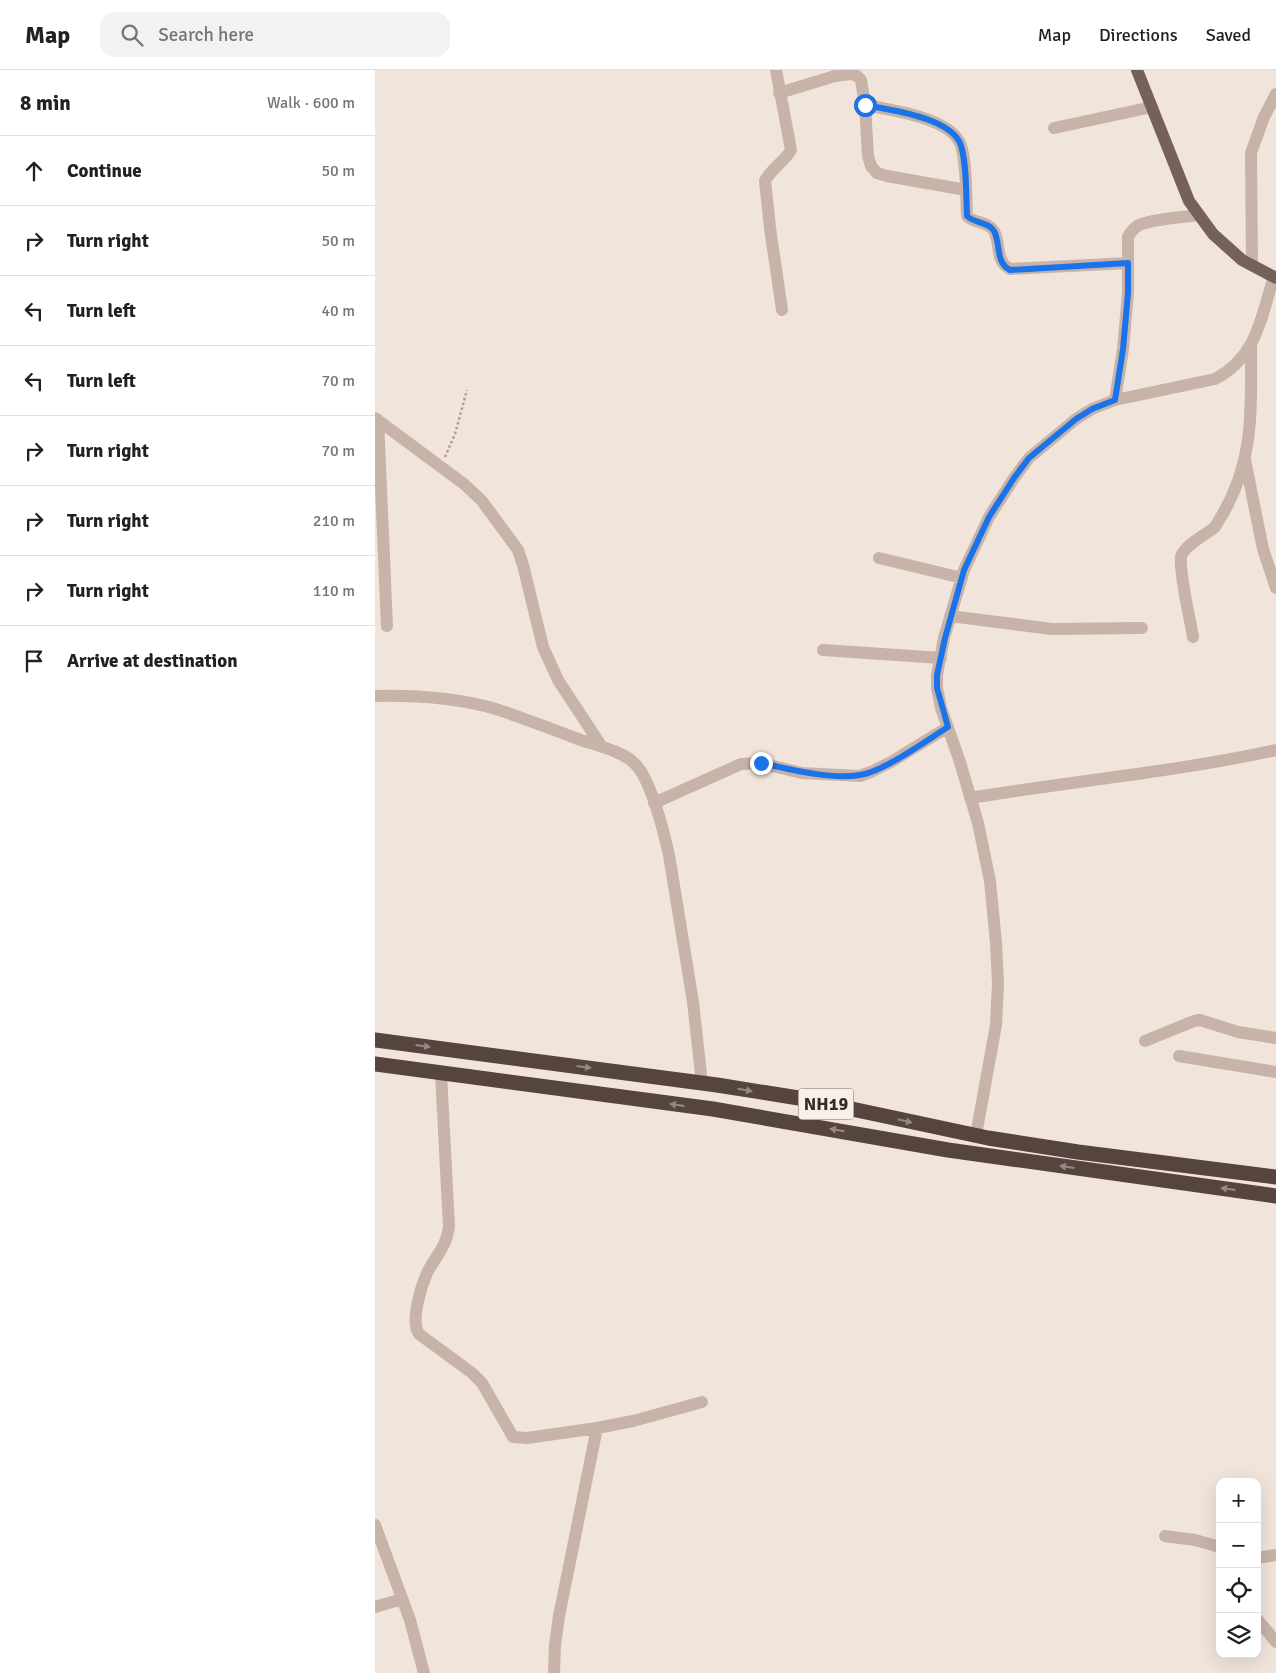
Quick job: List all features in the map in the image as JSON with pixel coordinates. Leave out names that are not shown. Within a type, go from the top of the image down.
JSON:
[{"type":"highway","name":"NH19","points":[[375,1040],[710,1084],[805,1100],[976,1135],[1078,1152],[1276,1176]]},
{"type":"highway","name":"NH19","points":[[375,1064],[713,1109],[948,1150],[1276,1196]]},
{"type":"highway","points":[[710,1084],[713,1109]]},
{"type":"main road","points":[[1137,70],[1189,201],[1213,234],[1242,260],[1275,277]]},
{"type":"street","points":[[775,70],[791,150],[787,157],[768,175],[765,181],[769,228],[782,310]]},
{"type":"street","points":[[779,93],[835,76],[851,74],[857,76],[861,80],[865,105],[871,166],[877,173],[966,190]]},
{"type":"street","points":[[1252,265],[1251,153],[1264,117],[1276,94]]},
{"type":"street","points":[[865,105],[927,120],[953,134],[960,143],[964,162],[967,216],[971,220],[986,224],[994,232],[1001,262],[1005,267],[1010,270],[1128,263]]},
{"type":"street","points":[[1054,128],[1152,107]]},
{"type":"street","points":[[1115,400],[1126,312],[1128,237],[1139,225],[1148,222],[1199,215]]},
{"type":"street","points":[[976,1135],[996,1025],[999,983],[990,881],[978,823],[937,688],[941,658],[962,578],[989,517],[1029,458],[1076,419],[1092,409],[1115,400],[1215,379],[1226,373],[1245,356],[1251,346],[1275,277]]},
{"type":"street","points":[[1193,637],[1181,558],[1184,550],[1215,526],[1222,515],[1241,472],[1250,429],[1251,346]]},
{"type":"street","points":[[376,419],[464,484],[483,502],[517,550],[523,565],[543,647],[558,680],[602,748]]},
{"type":"street","points":[[376,419],[387,626]]},
{"type":"street","points":[[1245,459],[1263,549],[1276,588]]},
{"type":"street","points":[[879,558],[962,578]]},
{"type":"street","points":[[951,616],[1052,629],[1142,628]]},
{"type":"street","points":[[823,650],[941,658]]},
{"type":"street","points":[[375,696],[421,696],[476,704],[602,748],[635,763],[645,779],[669,855],[693,1002],[710,1084]]},
{"type":"street","points":[[653,803],[741,764],[761,763],[802,773],[860,776],[891,762],[948,727]]},
{"type":"street","points":[[971,798],[1033,787],[1229,760],[1276,750]]},
{"type":"street","points":[[1145,1041],[1200,1020],[1228,1030],[1276,1038]]},
{"type":"street","points":[[1179,1056],[1276,1072]]},
{"type":"street","points":[[441,1073],[449,1227],[447,1240],[427,1273],[416,1310],[416,1330],[425,1340],[482,1383],[513,1437],[527,1438],[597,1428],[633,1421],[702,1402]]},
{"type":"street","points":[[554,1673],[559,1616],[597,1428]]},
{"type":"street","points":[[375,1525],[413,1632],[424,1673]]},
{"type":"street","points":[[1165,1536],[1195,1540],[1216,1546]]},
{"type":"street","points":[[1261,1557],[1276,1555]]},
{"type":"street","points":[[375,1607],[402,1599]]},
{"type":"street","points":[[1261,1624],[1276,1642]]},
{"type":"path","points":[[441,466],[455,434],[467,390]]},
{"type":"route","points":[[761,763],[802,773],[860,776],[891,762],[948,727],[941,708],[937,688],[937,675],[964,570],[989,517],[1029,458],[1076,419],[1092,409],[1115,400],[1123,349],[1128,293],[1128,263],[1010,270],[1005,267],[1001,262],[994,232],[986,224],[971,220],[967,216],[964,162],[960,143],[953,134],[927,120],[901,112],[865,105]]}]
